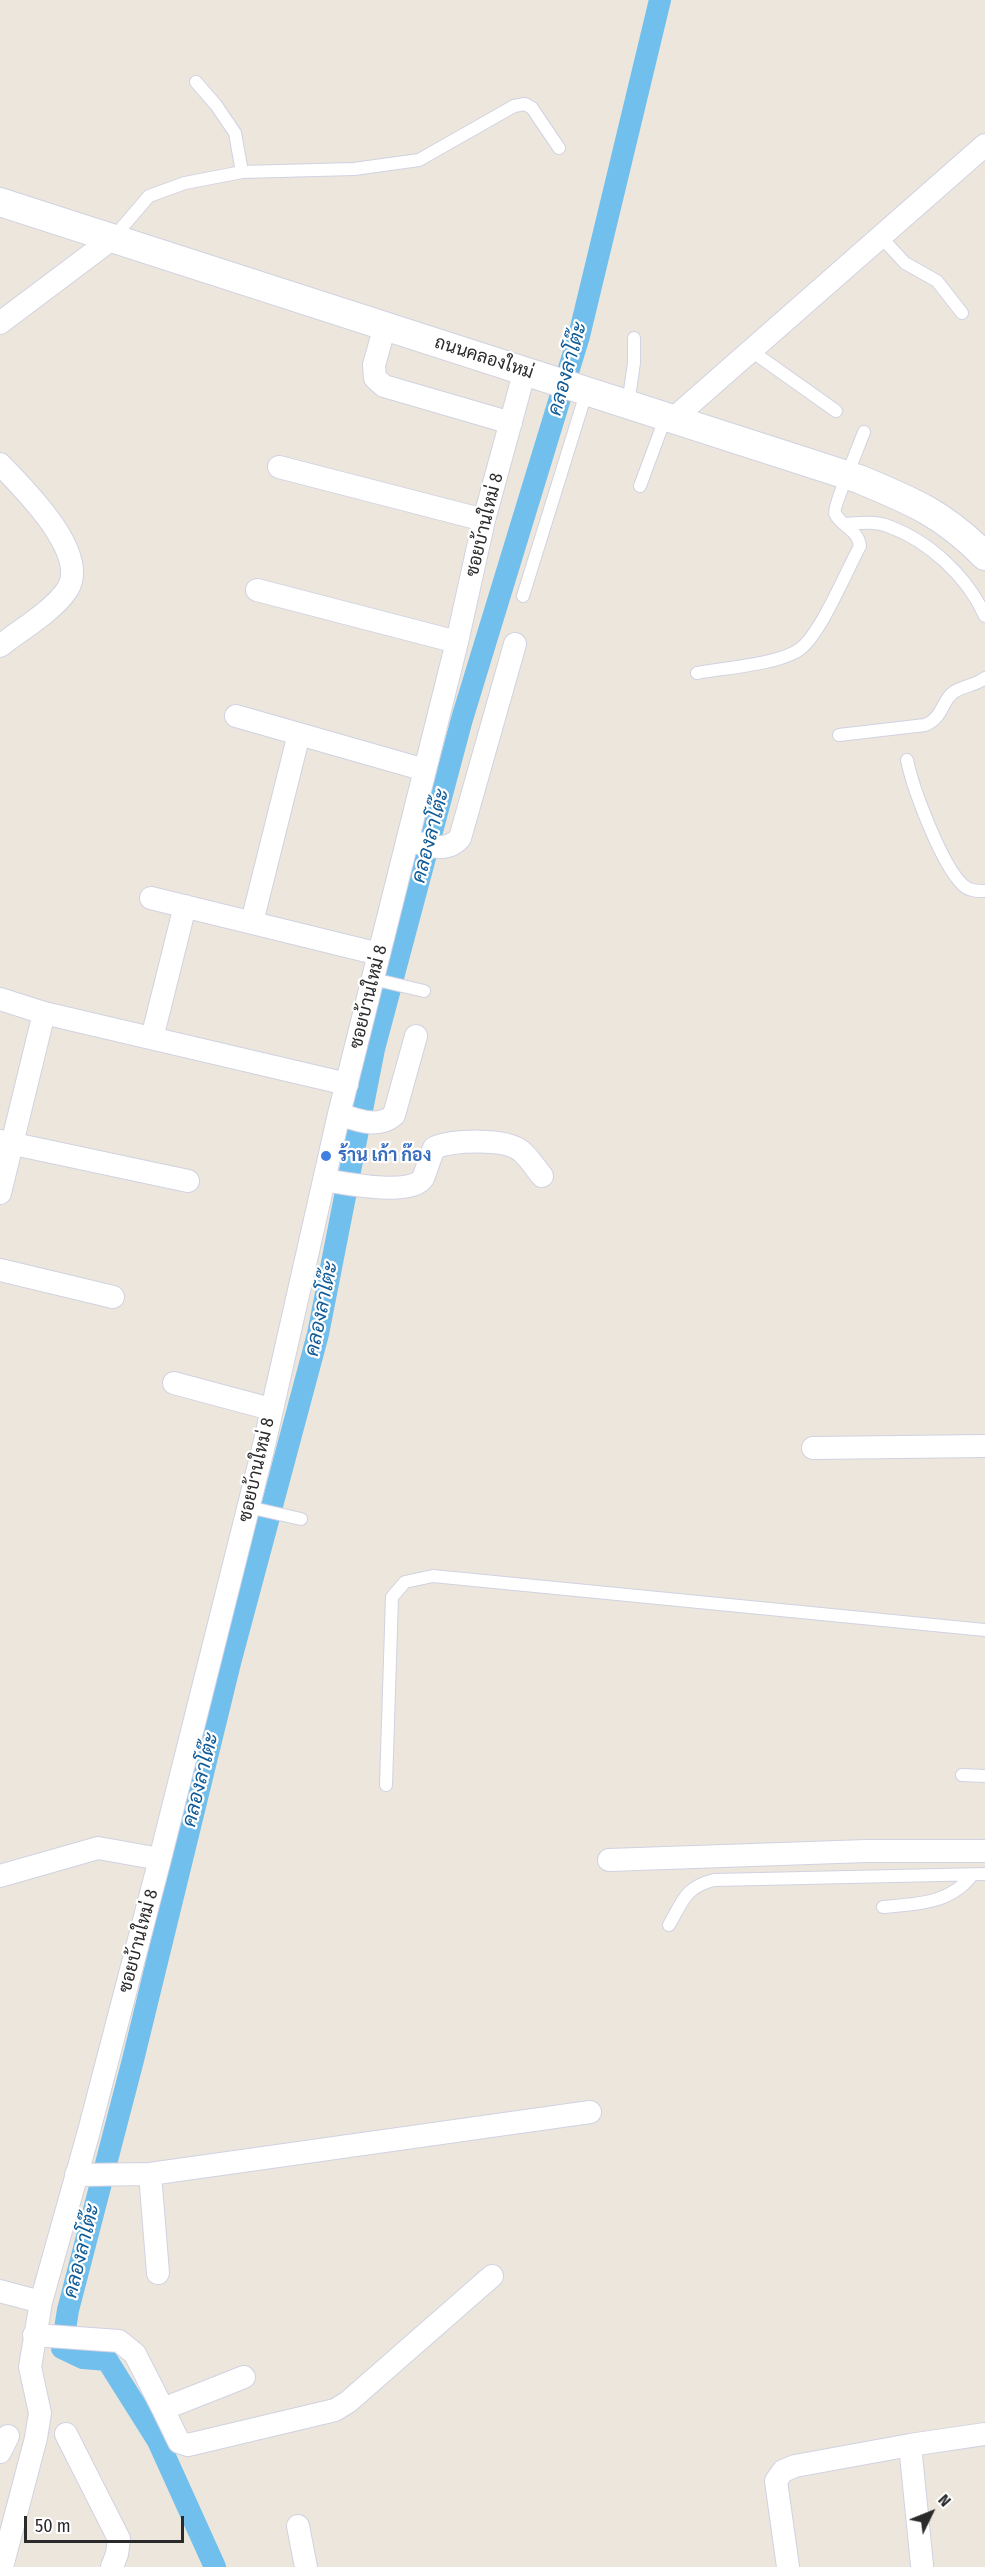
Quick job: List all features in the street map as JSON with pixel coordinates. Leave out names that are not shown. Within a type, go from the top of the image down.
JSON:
[{"type":"street","points":[[670,417],[750,351],[985,145]]},
{"type":"street","name":"ถนนคลองใหม่","points":[[0,202],[849,476],[918,503],[962,533],[985,556]]},
{"type":"street","points":[[0,323],[113,238]]},
{"type":"street","points":[[385,326],[374,365],[375,378],[384,386],[511,423]]},
{"type":"street","name":"ซอยบ้านใหม่ 8","points":[[2,2567],[36,2438],[40,2413],[30,2367],[54,2336],[41,2302],[96,2174],[160,1859],[255,1508],[271,1409],[340,1183],[354,1119],[347,1084],[380,981],[380,954],[425,844],[425,770],[484,520],[511,423],[534,374]]},
{"type":"street","points":[[0,464],[35,502],[59,534],[70,555],[72,577],[68,588],[59,599],[0,646]]},
{"type":"street","points":[[279,467],[484,520]]},
{"type":"street","points":[[257,590],[457,642]]},
{"type":"street","points":[[425,844],[454,846],[460,838],[515,644]]},
{"type":"street","points":[[236,716],[425,770]]},
{"type":"street","points":[[252,922],[299,734]]},
{"type":"street","points":[[151,898],[380,954]]},
{"type":"street","points":[[152,1038],[185,906]]},
{"type":"street","points":[[0,999],[44,1013],[347,1084]]},
{"type":"street","points":[[0,1193],[6,1142],[44,1013]]},
{"type":"street","points":[[354,1119],[385,1123],[394,1115],[416,1036]]},
{"type":"street","points":[[6,1142],[188,1181]]},
{"type":"street","points":[[340,1183],[410,1188],[422,1180],[434,1148],[459,1142],[510,1144],[522,1151],[542,1176]]},
{"type":"street","points":[[0,1269],[113,1298]]},
{"type":"street","points":[[174,1383],[271,1409]]},
{"type":"street","points":[[813,1449],[985,1446]]},
{"type":"street","points":[[0,1876],[98,1848],[160,1859]]},
{"type":"street","points":[[609,1860],[866,1851],[985,1851]]},
{"type":"street","points":[[96,2174],[150,2174],[590,2112]]},
{"type":"street","points":[[150,2174],[159,2272]]},
{"type":"street","points":[[54,2336],[119,2341],[126,2345],[135,2354],[179,2442],[188,2445],[335,2410],[348,2402],[492,2276]]},
{"type":"street","points":[[0,2291],[41,2302]]},
{"type":"street","points":[[163,2409],[244,2377]]},
{"type":"street","points":[[66,2434],[119,2539],[112,2567]]},
{"type":"street","points":[[788,2567],[776,2481],[783,2471],[795,2466],[985,2434]]},
{"type":"street","points":[[910,2445],[922,2565]]},
{"type":"street","points":[[0,2490],[19,2503]]},
{"type":"street","points":[[298,2526],[306,2567]]},
{"type":"lane","points":[[196,82],[216,105],[235,133],[242,172]]},
{"type":"lane","points":[[113,238],[149,196],[185,183],[242,172],[354,169],[419,160],[514,106],[525,104],[532,108],[559,148]]},
{"type":"lane","points":[[881,237],[905,263],[937,281],[962,313]]},
{"type":"lane","points":[[628,404],[634,363],[634,338]]},
{"type":"lane","points":[[750,351],[836,411]]},
{"type":"lane","points":[[523,596],[582,389]]},
{"type":"lane","points":[[640,486],[670,417]]},
{"type":"lane","points":[[697,673],[784,657],[799,650],[814,637],[860,546],[859,539],[835,514],[834,506],[849,476],[864,432]]},
{"type":"lane","points":[[846,524],[870,522],[887,525],[912,538],[942,559],[961,578],[979,603],[985,616]]},
{"type":"lane","points":[[839,735],[926,725],[934,721],[941,713],[952,693],[977,684],[985,678]]},
{"type":"lane","points":[[908,760],[923,811],[957,878],[970,890],[985,891]]},
{"type":"lane","points":[[380,981],[424,991]]},
{"type":"lane","points":[[255,1508],[301,1519]]},
{"type":"lane","points":[[386,1785],[392,1597],[405,1582],[433,1576],[985,1630]]},
{"type":"lane","points":[[962,1775],[985,1776]]},
{"type":"lane","points":[[882,1907],[922,1903],[942,1898],[963,1887],[979,1874]]},
{"type":"lane","points":[[669,1925],[689,1892],[697,1884],[714,1880],[979,1874]]},
{"type":"waterway","name":"คลองลาโต๊ะ","points":[[215,2567],[158,2441],[107,2360],[83,2358],[62,2348],[68,2310],[133,2060],[230,1663],[318,1334],[374,1049],[462,719],[579,336],[660,0]]},
{"type":"place","name":"ร้าน เก้า ก๊อง","points":[[326,1156]]}]
